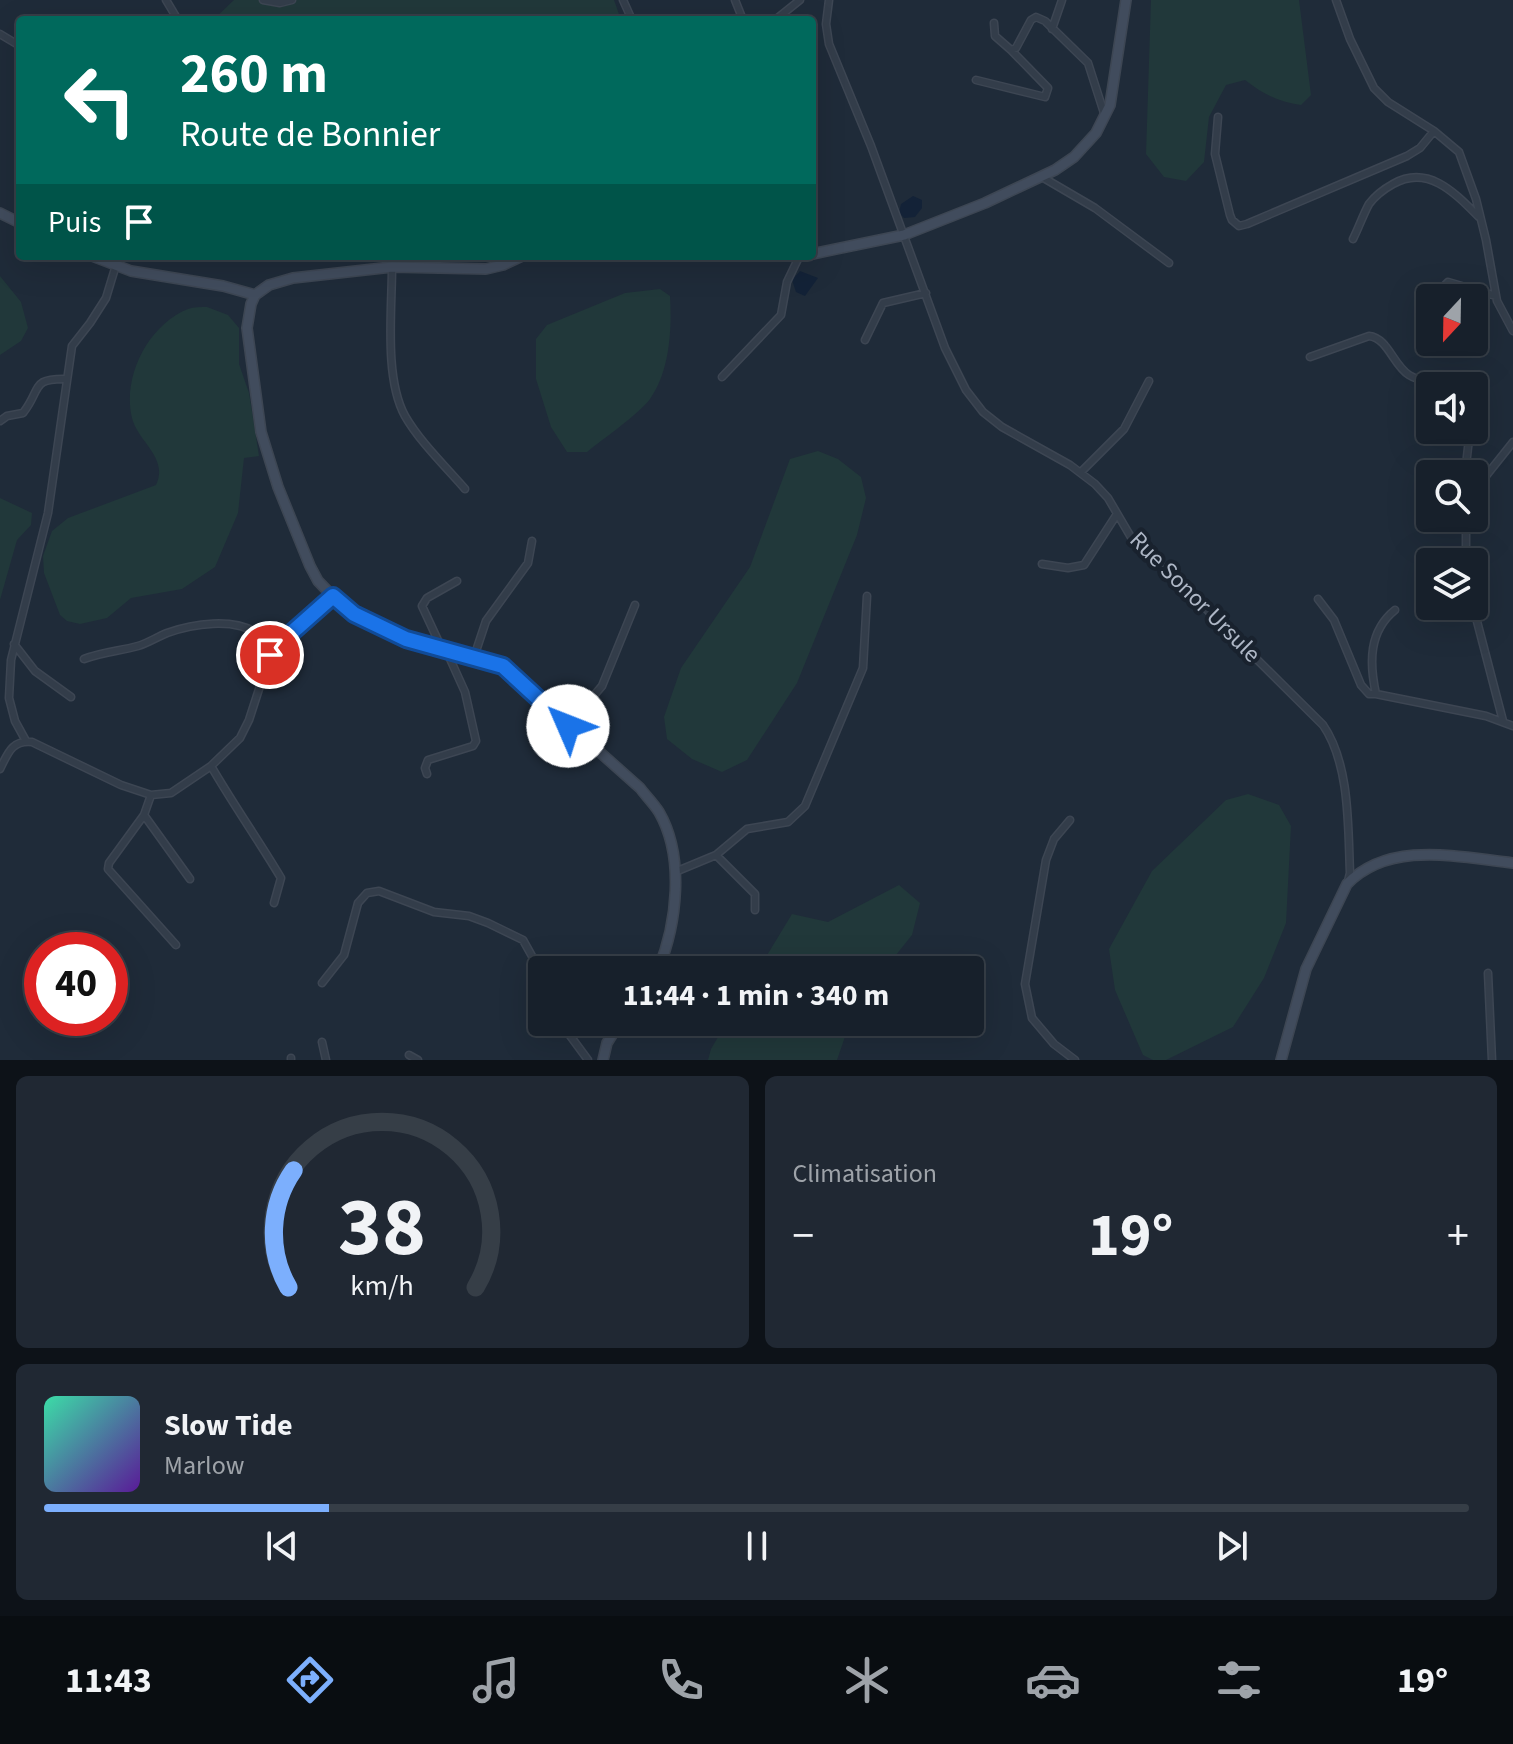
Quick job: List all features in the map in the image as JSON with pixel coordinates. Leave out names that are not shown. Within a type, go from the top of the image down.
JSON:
[{"type":"street","points":[[263,0],[280,3],[292,0]]},
{"type":"street","points":[[780,16],[800,0]]},
{"type":"street","name":"Rue Sonor Ursule","points":[[829,0],[826,24],[829,44],[871,146],[948,356],[974,402],[1002,427],[1081,472],[1102,491],[1135,544],[1166,569],[1329,734],[1337,752],[1348,810],[1350,873],[1347,884]]},
{"type":"street","points":[[1052,29],[1062,0]]},
{"type":"street","points":[[816,253],[904,235],[1042,177],[1074,157],[1087,145],[1105,117],[1117,72],[1126,0]]},
{"type":"street","points":[[1336,0],[1350,39],[1374,88],[1397,109],[1434,131],[1459,152],[1481,219],[1496,296],[1513,331]]},
{"type":"street","points":[[1011,50],[1016,48],[1031,20],[1036,17],[1088,63],[1105,117]]},
{"type":"street","points":[[976,80],[1045,97],[1048,88],[995,36],[994,23]]},
{"type":"street","points":[[1218,117],[1215,154],[1230,215],[1239,226],[1407,156],[1420,148],[1434,131]]},
{"type":"street","points":[[1042,177],[1095,208],[1169,263]]},
{"type":"street","points":[[1353,239],[1374,198],[1388,186],[1407,177],[1433,180],[1458,197],[1481,219]]},
{"type":"street","points":[[514,260],[477,270],[392,267],[293,278],[269,285],[255,295],[247,328],[261,432],[278,487],[310,566],[318,581],[333,596],[354,614],[391,633],[496,662],[512,671],[568,726],[640,788],[658,811],[666,828],[675,872],[674,916],[662,956]]},
{"type":"street","points":[[722,377],[781,315],[786,286],[799,260]]},
{"type":"street","points":[[26,741],[15,721],[8,680],[14,644],[48,513],[72,346],[106,298],[116,261],[145,274],[223,286],[255,295]]},
{"type":"street","points":[[392,267],[389,330],[399,402],[409,422],[465,489]]},
{"type":"street","points":[[865,340],[883,303],[926,293]]},
{"type":"street","points":[[1488,294],[1496,296]]},
{"type":"street","points":[[1310,357],[1369,336],[1379,338],[1392,358],[1416,378]]},
{"type":"street","points":[[0,421],[7,416],[23,413],[41,382],[47,378],[67,379]]},
{"type":"street","points":[[1081,472],[1124,429],[1149,381]]},
{"type":"street","points":[[1488,473],[1513,442]]},
{"type":"street","points":[[1042,564],[1068,568],[1084,565],[1117,514]]},
{"type":"street","points":[[474,657],[486,621],[528,563],[532,541]]},
{"type":"street","points":[[427,774],[425,768],[428,760],[473,746],[476,741],[465,692],[422,606],[427,598],[457,581]]},
{"type":"street","points":[[0,769],[12,746],[26,741],[103,777],[151,795],[171,793],[211,766],[240,738],[270,655],[333,596]]},
{"type":"street","points":[[675,872],[716,855],[747,829],[788,822],[805,806],[863,668],[867,596]]},
{"type":"street","points":[[1318,599],[1339,629],[1361,685],[1369,694],[1486,716],[1513,726]]},
{"type":"street","points":[[568,726],[602,686],[635,605]]},
{"type":"street","points":[[1376,694],[1372,640],[1383,620],[1395,610]]},
{"type":"street","points":[[1477,620],[1503,721]]},
{"type":"street","points":[[84,659],[102,652],[142,645],[181,629],[208,625],[245,628],[264,640],[270,655]]},
{"type":"street","points":[[14,644],[35,671],[71,697]]},
{"type":"street","points":[[211,766],[267,855],[271,867],[281,878],[274,903]]},
{"type":"street","points":[[151,795],[144,815],[109,863],[108,871],[176,945]]},
{"type":"street","points":[[144,815],[190,879]]},
{"type":"street","points":[[1070,820],[1054,839],[1046,860],[1025,984],[1032,1018],[1054,1044],[1075,1060]]},
{"type":"street","points":[[716,855],[755,894],[755,910]]},
{"type":"street","points":[[1281,1060],[1306,969],[1347,884],[1354,877],[1399,856],[1513,863]]},
{"type":"street","points":[[322,983],[344,955],[358,903],[372,891],[390,894],[434,912],[480,920],[517,936],[528,945],[533,956]]},
{"type":"street","points":[[1488,973],[1492,1060]]},
{"type":"street","points":[[570,1036],[588,1060]]},
{"type":"street","points":[[603,1060],[611,1036]]},
{"type":"street","points":[[322,1042],[326,1060]]},
{"type":"street","points":[[409,1055],[418,1060]]},
{"type":"green space","points":[[234,0],[614,0],[620,16],[217,16]]},
{"type":"green space","points":[[1151,0],[1299,0],[1311,95],[1301,105],[1271,97],[1245,80],[1226,85],[1209,117],[1204,162],[1186,181],[1164,177],[1146,154]]},
{"type":"green space","points":[[0,276],[21,302],[28,328],[21,341],[0,355]]},
{"type":"green space","points":[[660,289],[670,296],[671,322],[666,363],[657,388],[638,412],[587,452],[567,452],[551,427],[536,379],[536,339],[547,325],[625,293]]},
{"type":"green space","points":[[207,307],[228,315],[239,328],[239,364],[249,393],[259,456],[244,458],[238,513],[215,567],[182,589],[131,598],[107,618],[80,624],[67,621],[60,615],[44,573],[43,556],[52,531],[68,518],[156,485],[159,467],[156,458],[132,418],[131,386],[135,370],[141,354],[161,327],[188,309]]},
{"type":"green space","points":[[818,451],[838,459],[861,477],[866,498],[857,535],[797,683],[747,760],[722,772],[692,759],[667,739],[664,717],[681,668],[750,567],[790,459]]},
{"type":"green space","points":[[0,498],[32,513],[31,525],[17,540],[0,600]]},
{"type":"green space","points":[[1248,794],[1279,805],[1291,826],[1286,923],[1264,978],[1233,1027],[1166,1060],[1153,1060],[1143,1055],[1115,990],[1109,949],[1152,871],[1226,800]]},
{"type":"green space","points":[[899,885],[920,903],[912,935],[895,956],[766,956],[792,914],[828,922]]},
{"type":"green space","points":[[719,1036],[845,1036],[837,1060],[708,1060]]},
{"type":"water","points":[[913,196],[922,200],[922,208],[915,217],[904,218],[899,213],[901,204]]},
{"type":"water","points":[[800,271],[818,278],[805,296],[796,292],[792,280]]},
{"type":"route","points":[[270,655],[333,596],[343,607],[391,633],[496,662],[512,671],[568,726]]}]
